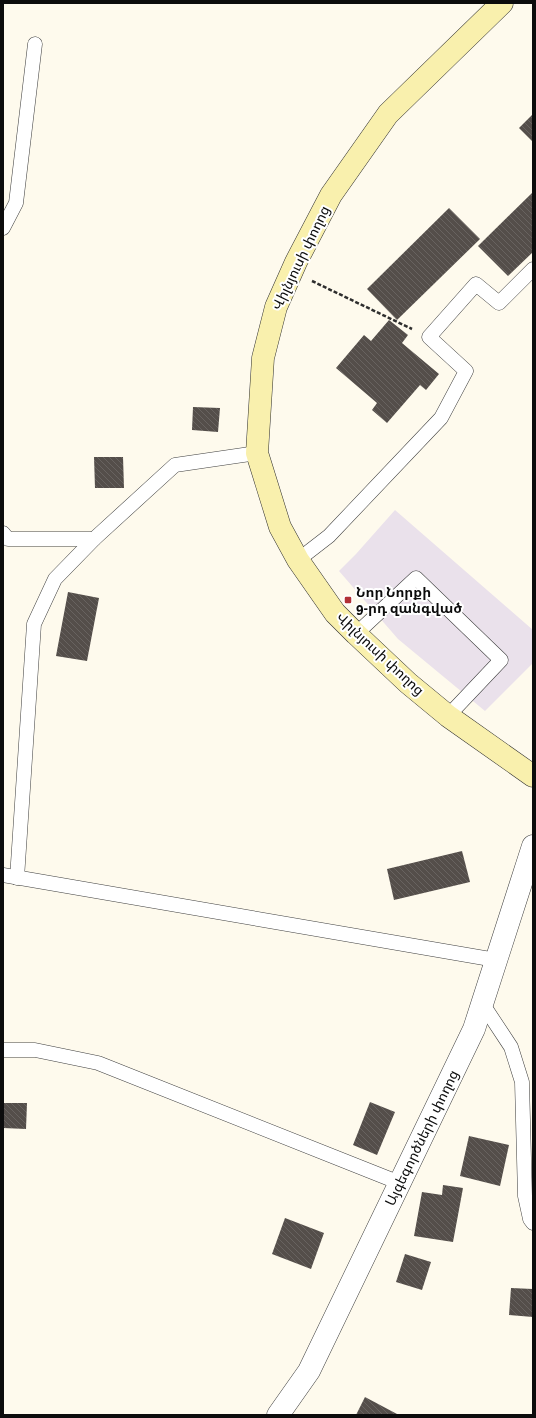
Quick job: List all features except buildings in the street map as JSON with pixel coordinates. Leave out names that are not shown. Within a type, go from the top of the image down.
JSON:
[{"type":"street","name":"Վիլնյուսի փողոց","points":[[502,3],[388,114],[331,195],[296,262],[276,307],[263,358],[257,453],[280,527],[298,560],[335,613],[408,682],[448,716],[533,776]]},
{"type":"street","name":"Այգեգործների փողոց","points":[[278,1415],[309,1371],[474,1029],[533,846]]},
{"type":"lane","points":[[3,228],[16,203],[35,44]]},
{"type":"lane","points":[[298,560],[329,536],[441,418],[466,371],[429,337],[476,284],[499,303],[533,269]]},
{"type":"lane","points":[[257,453],[175,465],[94,539],[55,579],[34,624],[10,876],[496,960]]},
{"type":"lane","points":[[3,533],[8,539],[94,539]]},
{"type":"lane","points":[[356,634],[416,578],[501,660],[448,716]]},
{"type":"lane","points":[[482,1003],[511,1047],[522,1082],[525,1196],[530,1219],[533,1223]]},
{"type":"lane","points":[[3,1050],[35,1050],[98,1063],[400,1183]]},
{"type":"path","points":[[310,280],[429,337]]},
{"type":"shaded area","points":[[395,510],[533,630],[533,663],[485,711],[398,639],[339,571]]},
{"type":"place","name":"Նոր Նորքի 9-րդ զանգված","points":[[348,600]]}]
